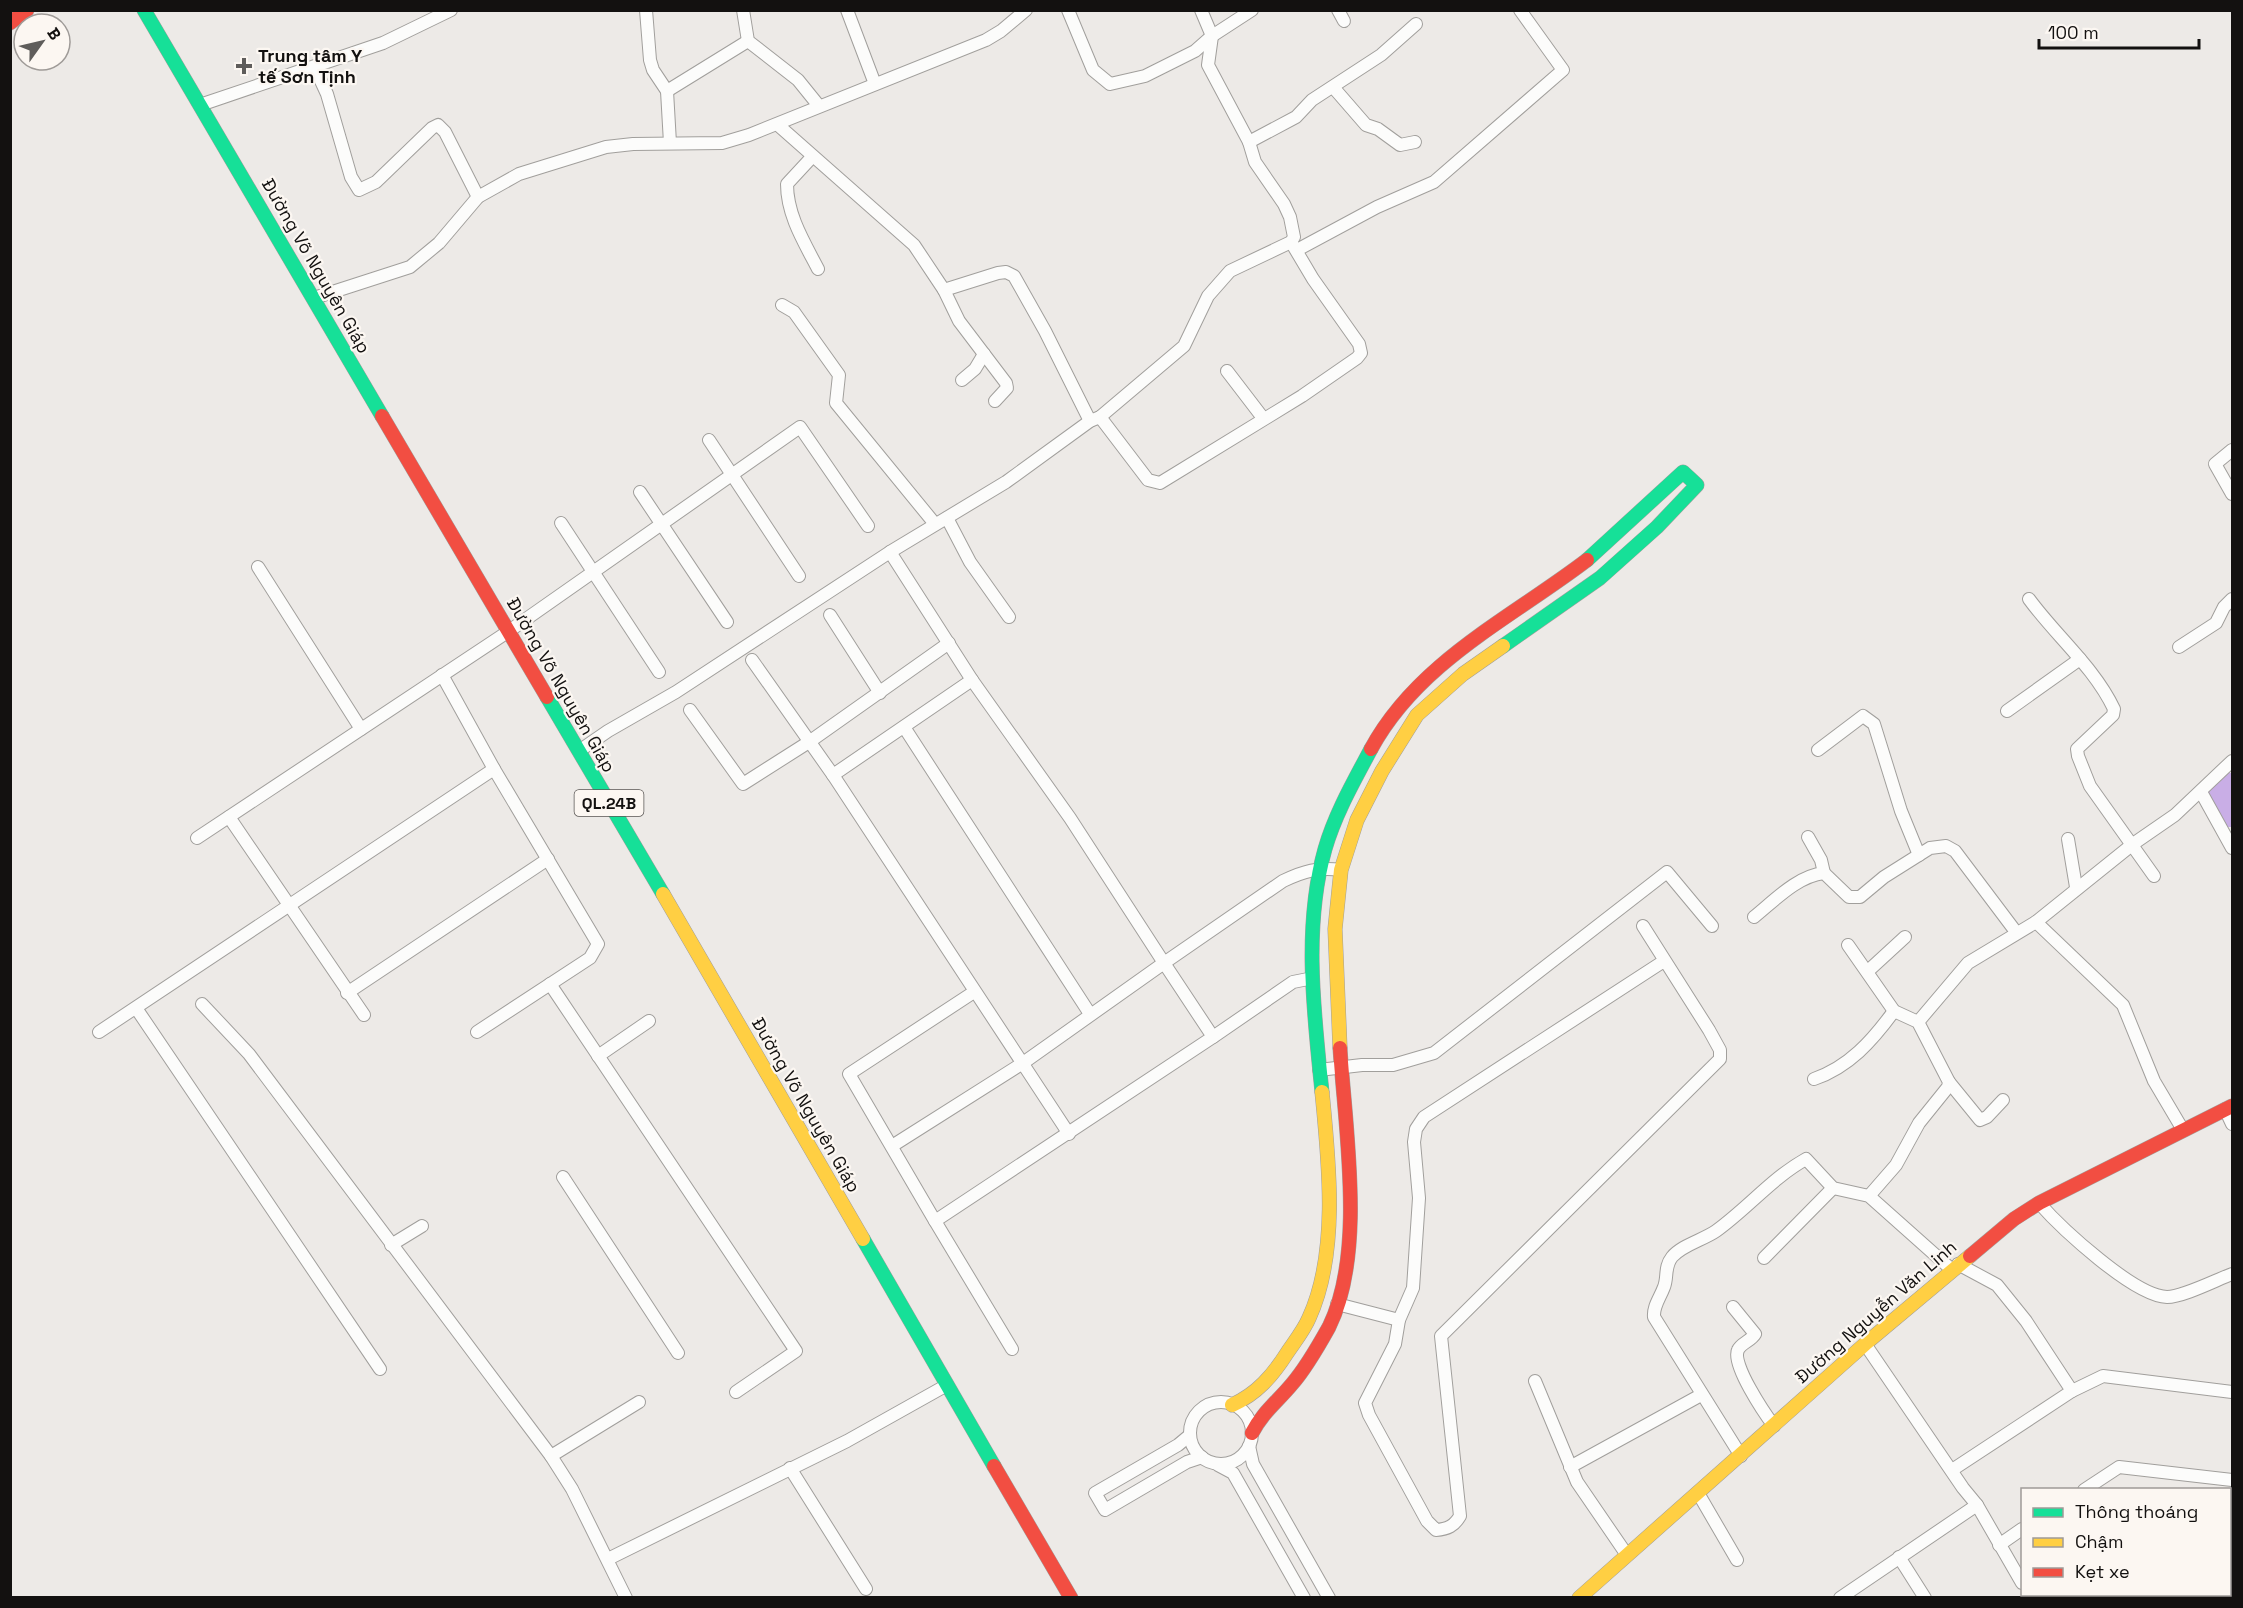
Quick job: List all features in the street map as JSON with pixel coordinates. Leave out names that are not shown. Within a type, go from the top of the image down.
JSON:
[{"type":"main road","points":[[10,23],[27,10]]},
{"type":"main road","name":"Đường Võ Nguyên Giáp","points":[[144,10],[509,631],[1071,1598]]},
{"type":"main road","points":[[1232,1405],[1247,1400],[1279,1367],[1311,1316],[1325,1263],[1328,1186],[1313,978],[1314,923],[1321,868],[1339,811],[1366,758],[1402,702],[1451,656],[1587,560],[1643,512],[1683,472],[1697,485],[1657,527],[1600,578],[1463,674],[1417,715],[1382,771],[1357,820],[1341,870],[1335,929],[1335,981],[1349,1186],[1349,1251],[1337,1304],[1329,1326],[1293,1383],[1260,1416],[1250,1439]]},
{"type":"main road","name":"Đường Nguyễn Văn Linh","points":[[1579,1598],[1865,1344],[1955,1266],[2014,1219],[2038,1203],[2229,1108]]},
{"type":"street","points":[[200,105],[315,68],[383,43],[451,10]]},
{"type":"street","points":[[646,10],[650,60],[653,70],[667,91],[670,143]]},
{"type":"street","points":[[743,10],[748,41],[798,80],[819,106]]},
{"type":"street","points":[[847,10],[875,84]]},
{"type":"street","points":[[314,298],[415,264],[439,243],[478,197],[519,174],[574,155],[606,147],[722,143],[778,125],[819,106],[986,40],[1001,32],[1026,10]]},
{"type":"street","points":[[1068,10],[1093,70],[1110,84],[1145,76],[1195,51],[1212,36],[1252,10]]},
{"type":"street","points":[[944,290],[998,273],[1006,272],[1014,276],[1095,419],[1148,480],[1160,483],[1302,396],[1361,353],[1359,344],[1313,279],[1294,246],[1290,218],[1255,162],[1249,142],[1208,65],[1212,36],[1201,10]]},
{"type":"street","points":[[579,751],[608,731],[676,692],[890,552],[1006,482],[1095,419],[1184,346],[1208,296],[1230,270],[1294,246],[1434,182],[1563,70],[1520,10]]},
{"type":"street","points":[[1249,142],[1296,117],[1312,100],[1381,55],[1416,24]]},
{"type":"street","points":[[667,91],[748,41]]},
{"type":"street","points":[[315,68],[327,94],[351,177],[359,190],[376,182],[432,128],[438,125],[445,132],[478,197]]},
{"type":"street","points":[[1333,87],[1366,125],[1378,129],[1400,146],[1416,142]]},
{"type":"street","points":[[778,125],[914,245],[944,290],[959,321],[1007,388],[995,401]]},
{"type":"street","points":[[813,157],[787,184],[787,192],[790,212],[818,269]]},
{"type":"street","points":[[782,306],[794,312],[839,375],[836,403],[935,524]]},
{"type":"street","points":[[962,380],[975,369],[984,354]]},
{"type":"street","points":[[1227,371],[1263,418]]},
{"type":"street","points":[[197,838],[509,631],[800,428],[868,526]]},
{"type":"street","points":[[709,440],[799,576]]},
{"type":"street","points":[[2232,450],[2215,464],[2232,494]]},
{"type":"street","points":[[640,492],[727,622]]},
{"type":"street","points":[[947,518],[970,562],[1010,617]]},
{"type":"street","points":[[561,523],[659,672]]},
{"type":"street","points":[[890,552],[972,680],[1070,818],[1213,1036]]},
{"type":"street","points":[[258,567],[361,729]]},
{"type":"street","points":[[2029,599],[2045,621],[2080,659],[2114,709],[2113,715],[2078,749],[2078,756],[2090,786],[2154,876]]},
{"type":"street","points":[[2179,647],[2218,621],[2224,607],[2232,600]]},
{"type":"street","points":[[830,615],[880,693]]},
{"type":"street","points":[[690,710],[743,784],[809,742],[949,643]]},
{"type":"street","points":[[2007,711],[2080,659]]},
{"type":"street","points":[[752,660],[833,775],[1069,1134]]},
{"type":"street","points":[[442,675],[494,769],[598,944],[590,958],[477,1032]]},
{"type":"street","points":[[833,775],[972,680]]},
{"type":"street","points":[[1818,750],[1863,716],[1871,720],[1881,743],[1901,811],[1919,855]]},
{"type":"street","points":[[904,727],[1090,1014]]},
{"type":"street","points":[[1918,1022],[1968,963],[2036,922],[2076,887],[2175,815],[2232,761]]},
{"type":"street","points":[[99,1032],[494,769]]},
{"type":"street","points":[[2201,792],[2232,848]]},
{"type":"street","points":[[229,817],[364,1015]]},
{"type":"street","points":[[1808,837],[1821,860],[1824,873],[1848,897],[1860,897],[1884,877],[1919,855],[1939,846],[1955,851],[2016,932]]},
{"type":"street","points":[[2068,839],[2076,887]]},
{"type":"street","points":[[347,993],[548,859]]},
{"type":"street","points":[[892,1146],[1023,1063],[1090,1014],[1283,882],[1304,871],[1321,868],[1341,870]]},
{"type":"street","points":[[1319,1070],[1394,1065],[1434,1053],[1667,872],[1712,926]]},
{"type":"street","points":[[1754,917],[1801,881],[1824,873]]},
{"type":"street","points":[[2036,922],[2123,1005],[2154,1081],[2183,1130]]},
{"type":"street","points":[[1643,926],[1710,1030],[1720,1050],[1720,1059],[1442,1336],[1460,1516],[1455,1524],[1446,1529],[1436,1530],[1427,1521],[1369,1415],[1365,1403],[1395,1344],[1399,1320],[1413,1288],[1419,1198],[1414,1142],[1416,1129],[1424,1117],[1664,961]]},
{"type":"street","points":[[1868,971],[1905,937]]},
{"type":"street","points":[[1848,945],[1868,971],[1893,1011],[1918,1022],[1949,1082],[1980,1120],[1988,1117],[2003,1100]]},
{"type":"street","points":[[935,1221],[1069,1134],[1293,982],[1313,978]]},
{"type":"street","points":[[550,984],[796,1351],[736,1392]]},
{"type":"street","points":[[974,992],[849,1074],[1012,1349]]},
{"type":"street","points":[[202,1004],[249,1054],[551,1456],[572,1489],[609,1559],[626,1598]]},
{"type":"street","points":[[136,1008],[380,1369]]},
{"type":"street","points":[[1814,1079],[1840,1067],[1857,1055],[1893,1011]]},
{"type":"street","points":[[598,1056],[649,1021]]},
{"type":"street","points":[[1869,1196],[1896,1165],[1919,1123],[1948,1087],[1949,1082]]},
{"type":"street","points":[[2229,1108],[2232,1124]]},
{"type":"street","points":[[1741,1456],[1653,1315],[1665,1284],[1664,1271],[1673,1256],[1714,1232],[1754,1200],[1780,1174],[1806,1159],[1833,1188],[1869,1196],[1955,1266],[1997,1285],[2026,1321],[2072,1391]]},
{"type":"street","points":[[563,1177],[678,1353]]},
{"type":"street","points":[[1764,1258],[1833,1188]]},
{"type":"street","points":[[2038,1203],[2079,1243],[2152,1294],[2170,1297],[2232,1274]]},
{"type":"street","points":[[391,1245],[422,1226]]},
{"type":"street","points":[[1325,1263],[1346,1268]]},
{"type":"street","points":[[1337,1304],[1399,1320]]},
{"type":"street","points":[[1733,1307],[1755,1334],[1738,1348],[1737,1353],[1742,1372],[1760,1408],[1774,1426]]},
{"type":"street","points":[[1865,1344],[1977,1505],[2021,1581]]},
{"type":"street","points":[[1952,1470],[2072,1391],[2103,1376],[2232,1392]]},
{"type":"street","points":[[1535,1381],[1577,1482],[1627,1555]]},
{"type":"street","points":[[609,1559],[867,1431],[947,1385]]},
{"type":"street","points":[[1570,1467],[1701,1395]]},
{"type":"street","points":[[551,1456],[639,1402]]},
{"type":"street","points":[[1304,1598],[1233,1473],[1202,1457],[1192,1445],[1190,1436],[1195,1417],[1201,1409],[1219,1402],[1232,1405],[1245,1414],[1253,1464],[1329,1598]]},
{"type":"street","points":[[1190,1436],[1095,1493],[1106,1510],[1187,1462],[1202,1457]]},
{"type":"street","points":[[1217,1464],[1237,1460],[1250,1439]]},
{"type":"street","points":[[2087,1488],[2119,1467],[2232,1480]]},
{"type":"street","points":[[790,1468],[866,1589]]},
{"type":"street","points":[[1698,1493],[1737,1560]]},
{"type":"street","points":[[1840,1598],[1977,1505]]},
{"type":"street","points":[[1999,1545],[2021,1530]]},
{"type":"street","points":[[1899,1557],[1925,1598]]},
{"type":"shaded area","points":[[2225,769],[2232,774],[2232,827],[2225,827],[2205,796]]},
{"type":"traffic: fast","points":[[144,10],[382,416]]},
{"type":"traffic: fast","points":[[1503,646],[1600,578],[1657,527],[1697,485],[1683,472],[1587,560]]},
{"type":"traffic: fast","points":[[547,697],[663,894]]},
{"type":"traffic: fast","points":[[1322,1092],[1312,970],[1312,939],[1318,879],[1334,823],[1371,749]]},
{"type":"traffic: fast","points":[[863,1239],[994,1466]]},
{"type":"traffic: slow","points":[[1340,1048],[1335,929],[1341,870],[1357,820],[1382,771],[1417,715],[1463,674],[1503,646]]},
{"type":"traffic: slow","points":[[663,894],[863,1239]]},
{"type":"traffic: slow","points":[[1232,1405],[1257,1390],[1276,1369],[1305,1327],[1318,1292],[1325,1265],[1329,1207],[1329,1177],[1322,1092]]},
{"type":"traffic: slow","points":[[1579,1598],[1865,1344],[1970,1256]]},
{"type":"traffic: jam","points":[[10,23],[27,10]]},
{"type":"traffic: jam","points":[[382,416],[547,697]]},
{"type":"traffic: jam","points":[[1371,749],[1391,718],[1440,666],[1587,560]]},
{"type":"traffic: jam","points":[[1252,1433],[1265,1413],[1307,1364],[1329,1327],[1340,1297],[1347,1263],[1350,1227],[1348,1152],[1340,1048]]},
{"type":"traffic: jam","points":[[1970,1256],[2014,1219],[2039,1203],[2232,1106]]},
{"type":"traffic: jam","points":[[994,1466],[1071,1598]]},
{"type":"place","name":"Trung tâm Y tế Sơn Tịnh","points":[[244,66]]}]
